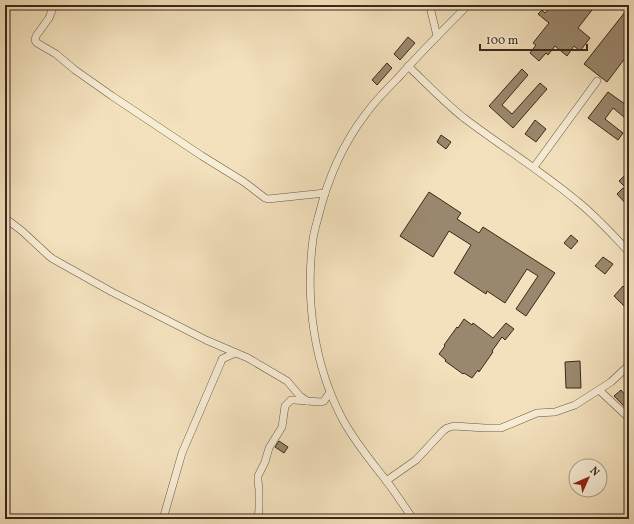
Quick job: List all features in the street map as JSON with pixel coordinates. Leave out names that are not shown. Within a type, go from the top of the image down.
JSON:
[{"type":"street","points":[[54,5],[49,18],[36,36],[35,40],[37,43],[56,54],[75,70],[112,96],[244,182],[265,198],[268,199],[325,193]]},
{"type":"street","points":[[430,5],[437,36]]},
{"type":"street","points":[[413,519],[356,442],[343,420],[330,392],[320,360],[311,311],[310,284],[313,238],[325,193],[338,159],[353,132],[375,102],[468,5]]},
{"type":"street","points":[[408,66],[463,117],[534,167],[577,201],[604,225],[629,252]]},
{"type":"street","points":[[534,167],[597,81]]},
{"type":"street","points":[[5,218],[53,259],[112,292],[206,340],[248,358],[287,381],[300,396],[307,401]]},
{"type":"street","points":[[163,519],[182,453],[222,359],[235,352]]},
{"type":"street","points":[[386,481],[416,460],[443,431],[451,427],[501,428],[537,413],[555,412],[575,406],[611,382],[629,365]]},
{"type":"street","points":[[599,390],[629,418]]},
{"type":"street","points":[[258,519],[258,476],[265,462],[269,448],[282,427],[285,406],[291,400],[321,402],[324,401],[330,392]]},
{"type":"building","points":[[555,5],[591,5],[589,7],[592,10],[578,28],[590,38],[580,51],[574,46],[567,56],[555,46],[548,55],[546,53],[539,61],[530,53],[536,45],[533,43],[549,23],[538,14],[542,10],[545,13],[550,7],[552,8]]},
{"type":"building","points":[[629,7],[629,53],[607,82],[584,64]]},
{"type":"building","points":[[408,37],[415,43],[400,60],[394,54]]},
{"type":"building","points":[[387,63],[392,68],[377,85],[372,80]]},
{"type":"building","points":[[522,69],[528,75],[502,105],[512,114],[540,83],[547,89],[513,128],[489,106]]},
{"type":"building","points":[[608,92],[629,107],[629,121],[613,108],[605,119],[623,133],[618,140],[588,118]]},
{"type":"building","points":[[535,120],[546,129],[536,142],[525,134]]},
{"type":"building","points":[[441,135],[451,142],[446,149],[437,142]]},
{"type":"building","points":[[629,171],[629,191],[619,181]]},
{"type":"building","points":[[623,188],[629,194],[629,207],[617,194]]},
{"type":"building","points":[[429,192],[461,213],[457,219],[479,233],[483,227],[555,273],[526,316],[516,309],[538,276],[527,269],[505,303],[487,291],[486,294],[454,273],[471,245],[449,231],[433,257],[400,236]]},
{"type":"building","points":[[571,235],[578,241],[571,249],[564,243]]},
{"type":"building","points":[[603,257],[613,264],[605,274],[595,266]]},
{"type":"building","points":[[623,286],[629,292],[629,311],[614,296]]},
{"type":"building","points":[[464,319],[472,325],[473,323],[493,338],[506,323],[514,329],[505,340],[502,337],[479,372],[478,370],[472,378],[464,373],[463,374],[445,361],[446,360],[439,354]]},
{"type":"building","points":[[580,361],[581,388],[566,388],[565,362]]},
{"type":"building","points":[[621,390],[629,400],[629,411],[614,396]]},
{"type":"building","points":[[279,441],[288,447],[284,453],[275,447]]}]
